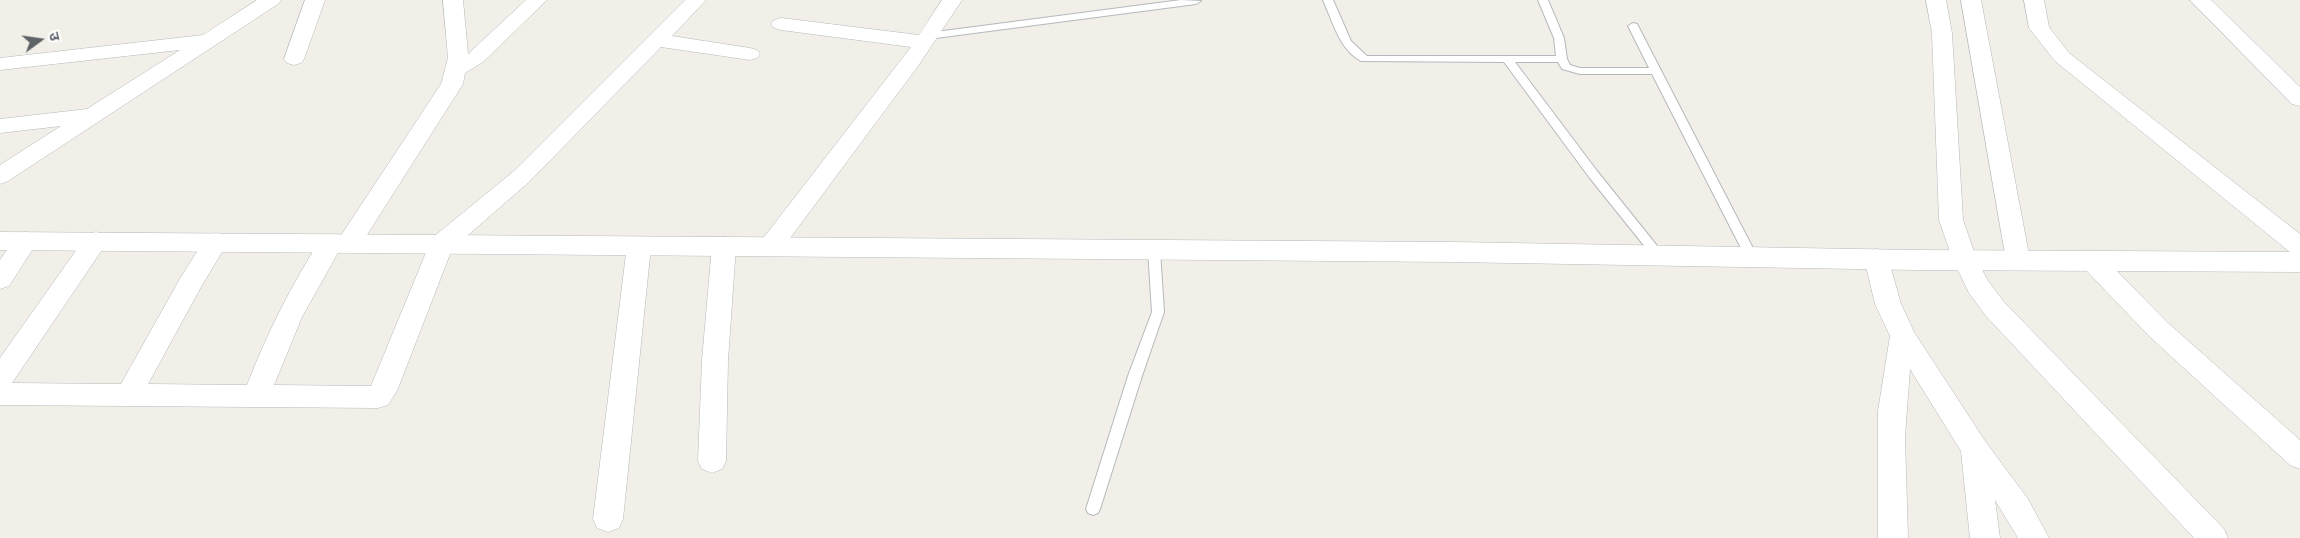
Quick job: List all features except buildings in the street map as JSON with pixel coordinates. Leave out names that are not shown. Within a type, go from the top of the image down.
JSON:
[{"type":"street","points":[[0,176],[270,0]]},
{"type":"street","points":[[294,59],[315,0]]},
{"type":"street","points":[[256,396],[274,349],[315,266],[340,243],[452,84],[457,70],[458,58],[453,0]]},
{"type":"street","points":[[457,70],[476,58],[536,0]]},
{"type":"street","points":[[0,394],[378,397],[383,391],[442,244],[522,176],[696,0]]},
{"type":"street","points":[[770,247],[926,39],[952,0]]},
{"type":"street","points":[[1936,0],[1942,33],[1952,220],[1964,260],[1978,286],[1995,309],[2213,538]]},
{"type":"street","points":[[1971,0],[2018,260]]},
{"type":"street","points":[[2034,0],[2040,28],[2062,57],[2299,248]]},
{"type":"street","points":[[2200,0],[2300,99]]},
{"type":"street","points":[[781,24],[926,39]]},
{"type":"street","points":[[0,64],[208,40]]},
{"type":"street","points":[[656,40],[750,54]]},
{"type":"street","points":[[0,126],[92,116]]},
{"type":"street","points":[[0,280],[13,241],[1154,250],[2092,261],[2299,248]]},
{"type":"street","points":[[0,379],[96,241]]},
{"type":"street","points":[[129,395],[190,283],[216,242]]},
{"type":"street","points":[[608,519],[639,246]]},
{"type":"street","points":[[712,461],[716,360],[724,246]]},
{"type":"street","points":[[1876,258],[1888,304],[1903,336],[1975,449],[2018,508],[2034,538]]},
{"type":"street","points":[[2092,261],[2159,330],[2300,457]]},
{"type":"street","points":[[1893,538],[1892,409],[1896,360],[1903,336]]},
{"type":"street","points":[[1975,449],[1985,538]]},
{"type":"lane","points":[[926,39],[1196,0]]},
{"type":"lane","points":[[1328,0],[1350,49],[1357,56],[1364,59],[1562,59]]},
{"type":"lane","points":[[1543,0],[1560,38],[1562,59],[1566,67],[1580,71],[1656,71]]},
{"type":"lane","points":[[1633,26],[1751,256]]},
{"type":"lane","points":[[1507,59],[1593,174],[1658,255]]},
{"type":"lane","points":[[1093,509],[1135,376],[1158,312],[1154,250]]}]
